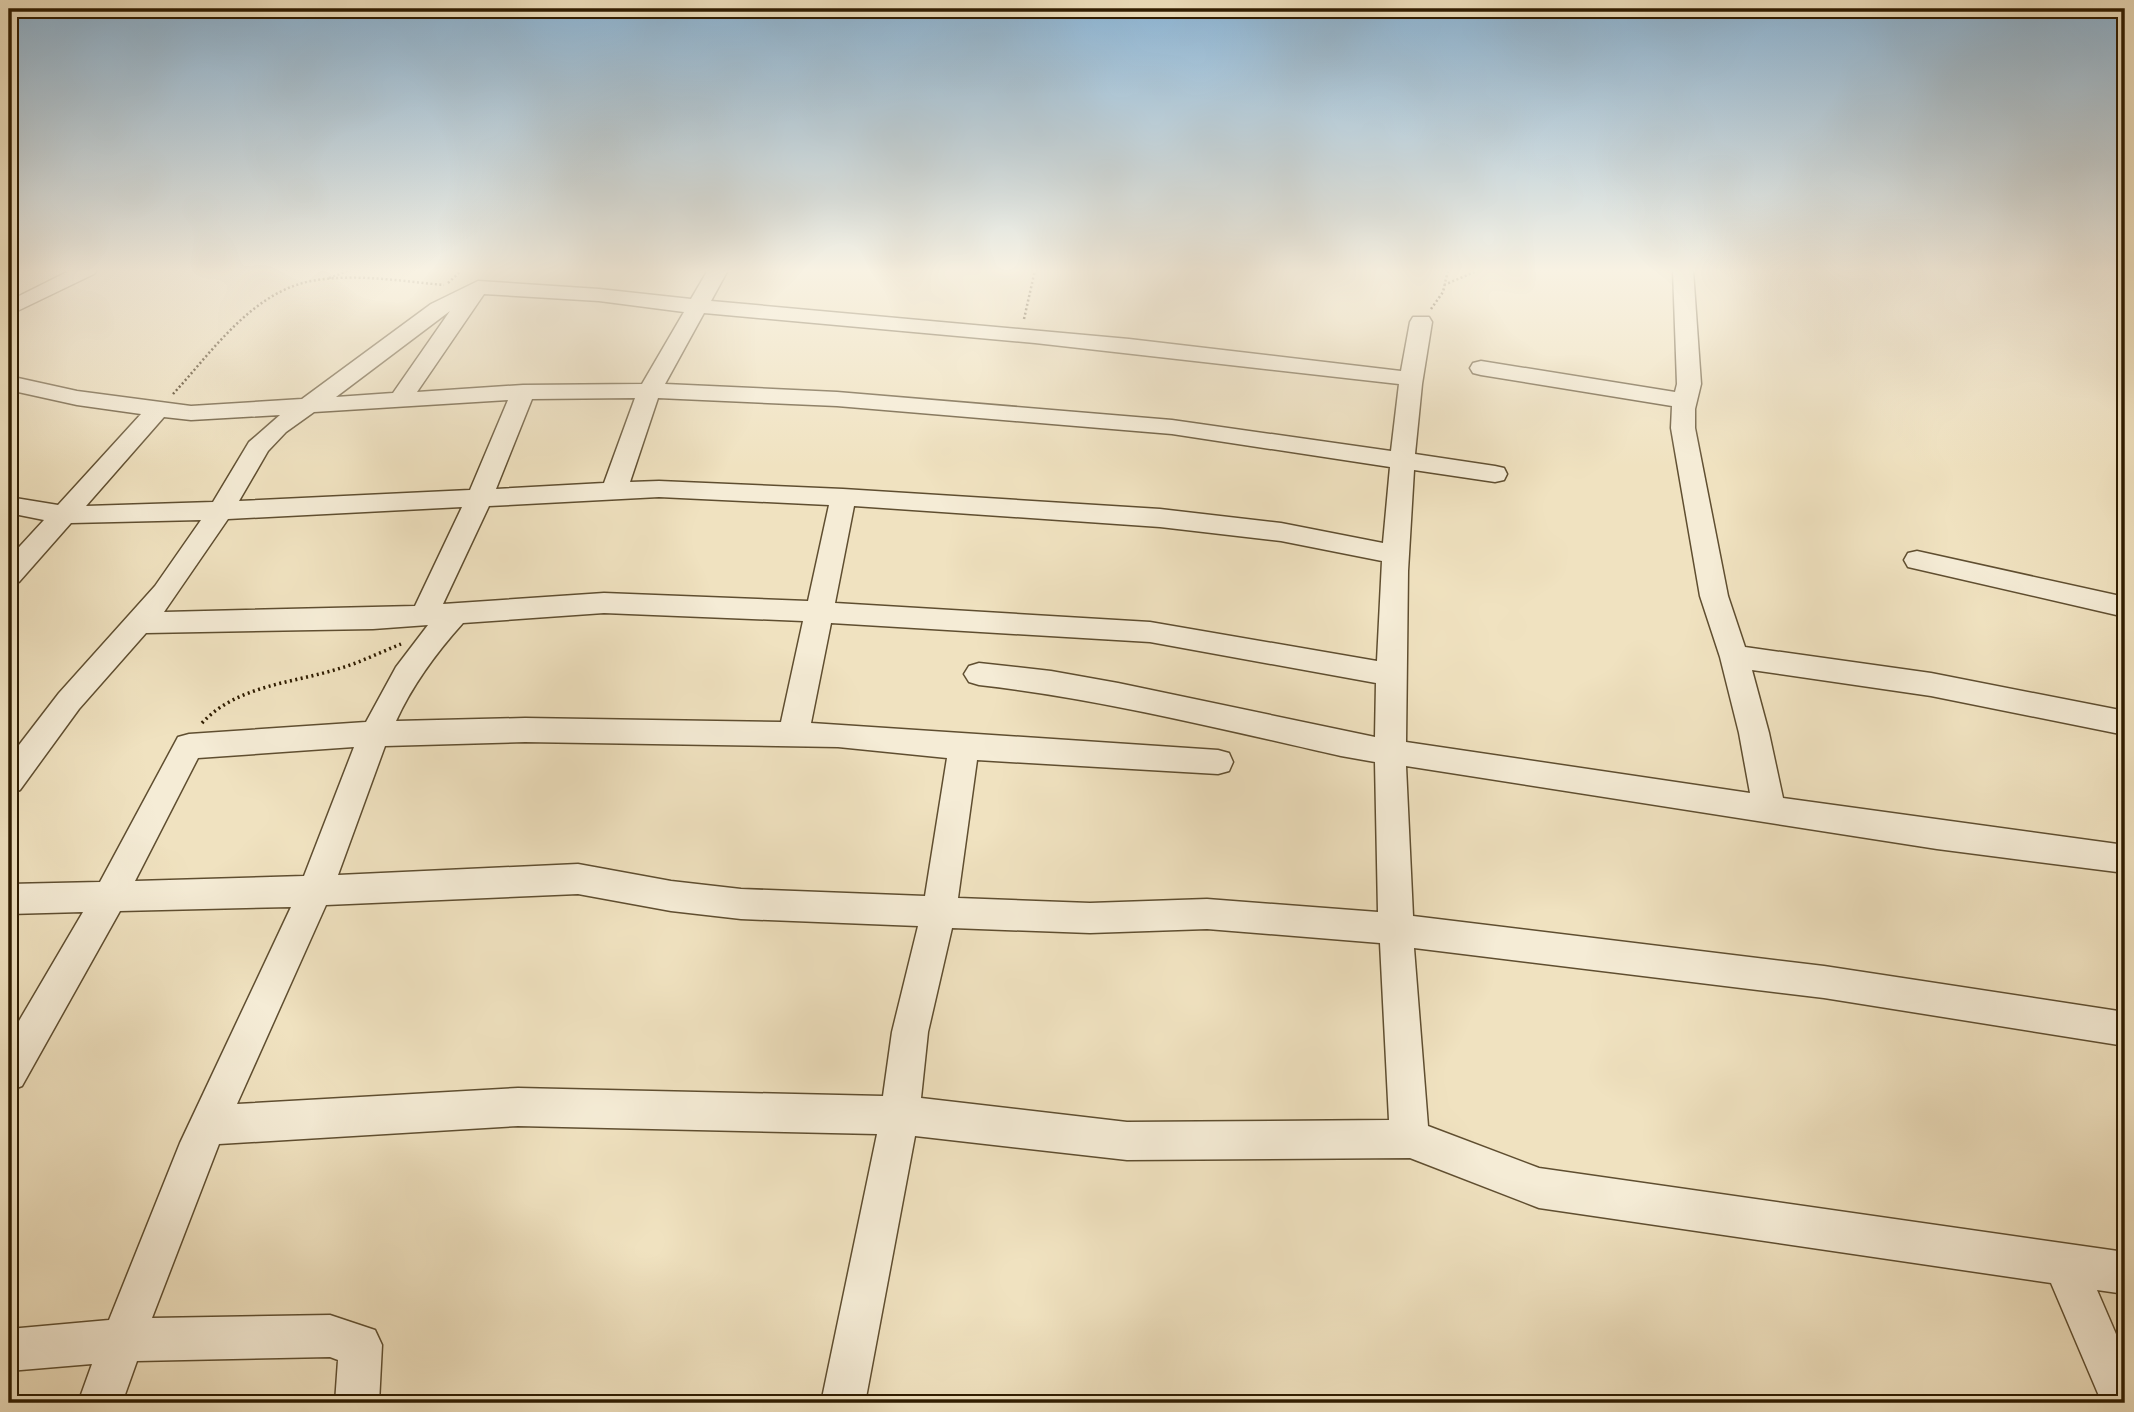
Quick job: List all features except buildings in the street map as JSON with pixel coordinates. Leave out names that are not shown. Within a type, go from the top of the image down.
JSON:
[{"type":"street","points":[[9,781],[69,701],[165,593],[221,510],[258,447],[278,427],[403,336]]},
{"type":"street","points":[[400,400],[444,336]]},
{"type":"street","points":[[614,491],[649,392],[679,336]]},
{"type":"street","points":[[1029,336],[1276,361],[1411,379]]},
{"type":"street","points":[[1409,1139],[1394,929],[1390,622],[1411,379],[1418,336]]},
{"type":"street","points":[[1686,336],[1689,384],[1683,428],[1696,509],[1714,597],[1734,657],[1754,733],[1769,810]]},
{"type":"street","points":[[1481,368],[1685,401]]},
{"type":"street","points":[[9,383],[77,398],[191,413],[523,392],[649,392],[836,399],[1172,427],[1266,438],[1403,462],[1496,474]]},
{"type":"street","points":[[424,616],[480,497],[523,392]]},
{"type":"street","points":[[9,575],[159,408]]},
{"type":"street","points":[[9,505],[62,514],[131,515],[659,489],[843,497],[1160,518],[1282,532],[1395,555]]},
{"type":"street","points":[[794,734],[843,497]]},
{"type":"street","points":[[1917,560],[2125,607]]},
{"type":"street","points":[[139,623],[359,620],[604,603],[820,612],[1150,632],[1391,675]]},
{"type":"street","points":[[100,1403],[122,1340],[208,1125],[315,890],[373,734],[390,700],[429,638],[455,614]]},
{"type":"street","points":[[1734,657],[1846,669],[2044,705],[2125,723]]},
{"type":"street","points":[[979,674],[1051,682],[1118,694],[1341,744],[1937,835],[2125,859]]},
{"type":"street","points":[[9,1073],[110,897],[189,746],[373,734],[525,730],[794,734],[1218,762]]},
{"type":"street","points":[[843,1403],[900,1115],[910,1032],[939,912],[964,747]]},
{"type":"street","points":[[9,899],[578,879],[671,896],[741,904],[1136,918],[1207,914],[1394,929],[1824,982],[2125,1029]]},
{"type":"street","points":[[208,1125],[518,1107],[900,1115],[1127,1141],[1409,1139],[1539,1188],[2125,1273]]},
{"type":"street","points":[[2065,1266],[2124,1403]]},
{"type":"street","points":[[9,1350],[122,1340],[330,1335],[360,1345],[357,1403]]},
{"type":"path","points":[[159,408],[227,336]]},
{"type":"path","points":[[189,746],[206,718],[231,700],[274,685],[341,668],[406,642]]}]
